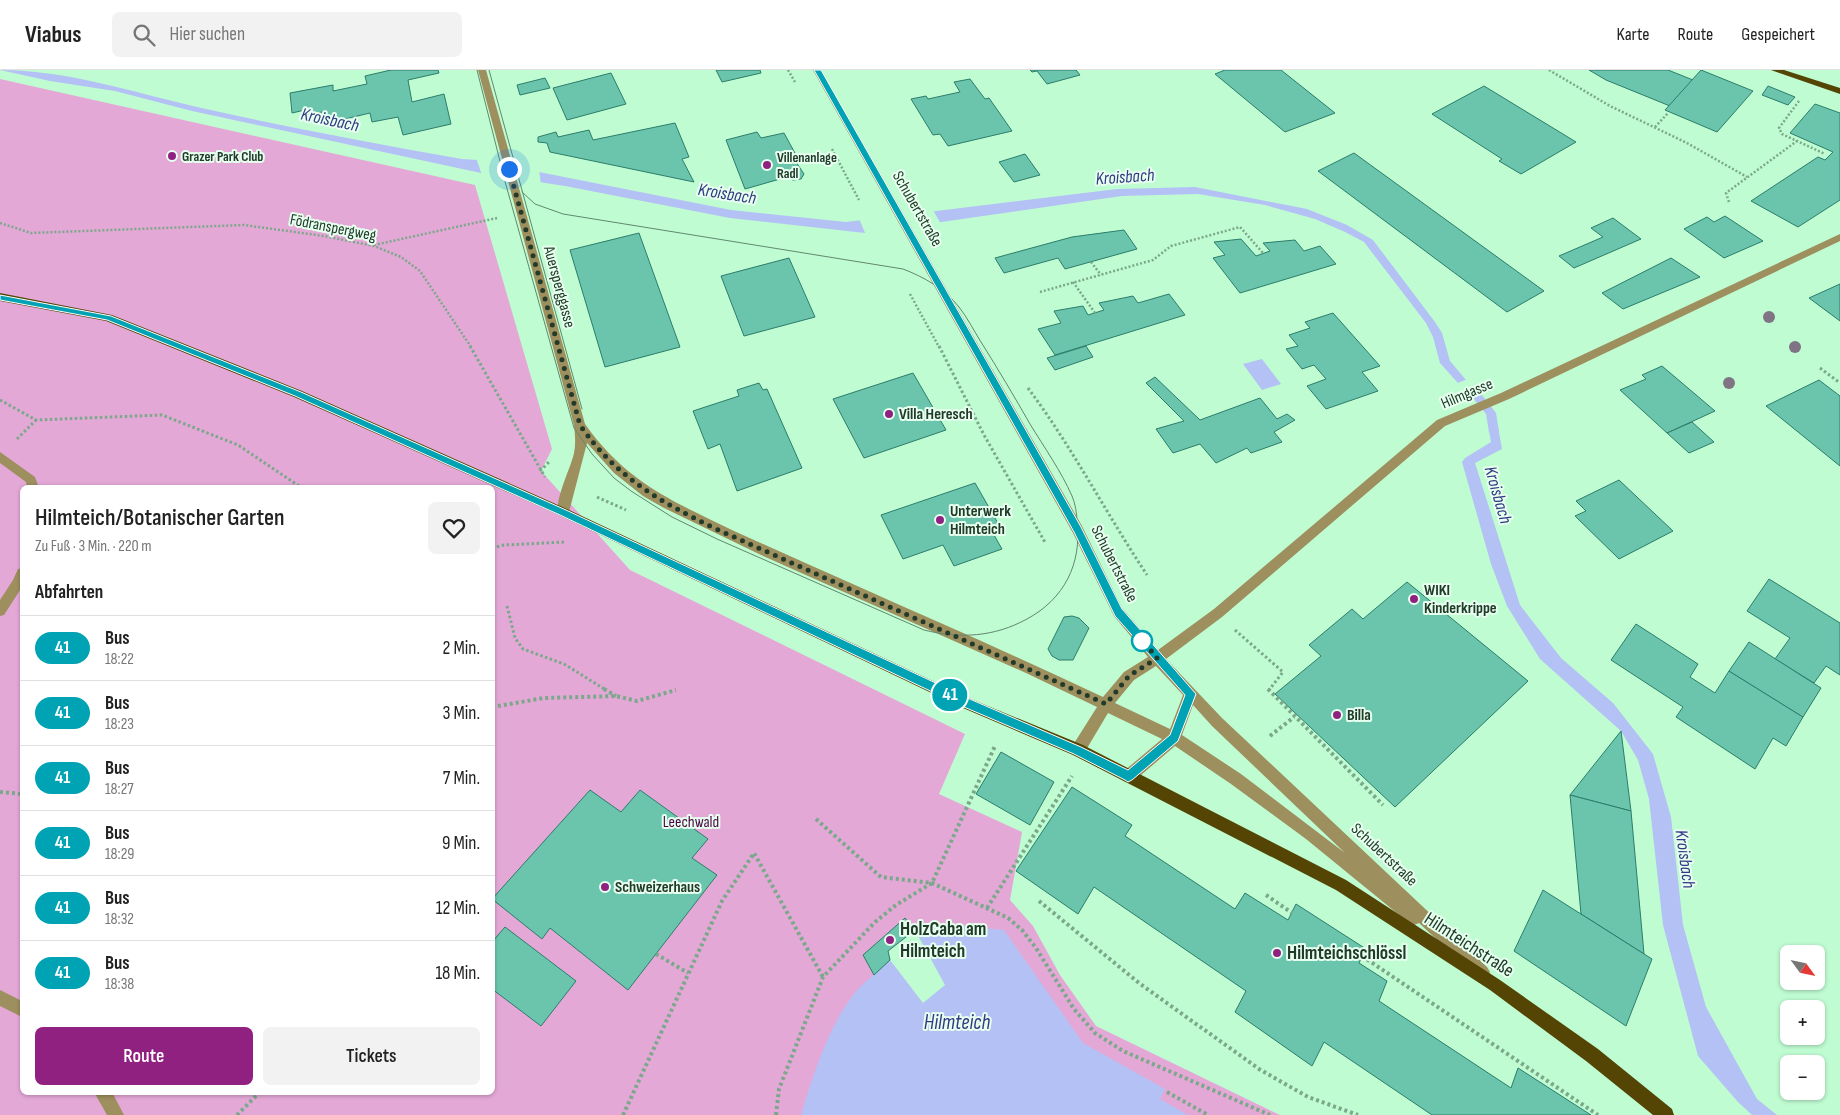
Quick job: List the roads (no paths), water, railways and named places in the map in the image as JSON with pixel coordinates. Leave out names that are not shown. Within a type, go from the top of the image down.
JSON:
[{"type":"main road","points":[[1775,70],[1840,92]]},
{"type":"main road","name":"Hilmteichstraße","points":[[0,297],[108,318],[298,394],[563,512],[968,704],[1078,750],[1341,885],[1496,984],[1592,1055],[1666,1115]]},
{"type":"street","name":"Auersperggasse","points":[[482,70],[580,425],[582,443],[579,461],[569,486],[563,512]]},
{"type":"street","name":"Schubertstraße","points":[[817,70],[1078,530],[1118,612],[1157,658],[1224,728],[1496,984]]},
{"type":"street","name":"Hilmgasse","points":[[1157,658],[1218,614],[1441,423],[1505,396],[1840,237]]},
{"type":"street","points":[[580,425],[589,438],[618,470],[647,493],[668,505],[764,551],[1106,704],[1174,738],[1236,779],[1311,834],[1496,984]]},
{"type":"street","points":[[0,457],[31,480],[32,485]]},
{"type":"street","points":[[0,611],[20,579]]},
{"type":"street","points":[[1078,750],[1106,704],[1129,676],[1157,658]]},
{"type":"street","points":[[1128,776],[1174,738],[1190,694]]},
{"type":"street","points":[[0,998],[20,1008]]},
{"type":"street","points":[[104,1095],[116,1115]]},
{"type":"water","name":"Kroisbach","points":[[0,70],[25,71],[75,78],[296,128],[462,159],[477,160],[731,210],[846,222],[1117,189],[1195,187],[1307,209],[1347,225],[1373,240],[1435,322],[1442,333],[1450,361],[1466,380],[1498,427],[1502,449],[1475,463],[1520,605],[1561,658],[1613,703],[1653,754],[1671,817],[1683,925],[1706,1007],[1757,1099],[1777,1115],[1752,1115],[1738,1102],[1698,1056],[1663,925],[1649,799],[1638,760],[1621,731],[1540,659],[1507,606],[1491,564],[1462,462],[1465,458],[1491,442],[1489,431],[1458,383],[1440,363],[1433,337],[1426,323],[1364,242],[1315,219],[1265,205],[1198,194],[1122,196],[865,233],[730,218],[565,186],[481,173],[192,111],[115,91],[50,81]]},
{"type":"water","points":[[1262,359],[1281,384],[1262,390],[1243,364]]},
{"type":"water","name":"Hilmteich","points":[[952,925],[1004,930],[1083,1043],[1165,1089],[1160,1099],[1188,1115],[801,1115],[817,1065],[832,1030],[850,999],[861,986],[890,960],[888,951],[915,930]]},
{"type":"waterway","name":"Kroisbach","points":[[1478,398],[1491,413],[1494,432]]},
{"type":"tram line","points":[[477,70],[506,185],[574,428],[592,454],[614,478],[672,517],[717,539],[924,630],[951,635],[977,635],[1002,630],[1040,611],[1060,591],[1068,579],[1073,566],[1078,537],[1077,515],[1072,496],[1058,468],[965,315],[941,289],[903,269],[563,214],[535,204],[523,193]]},
{"type":"tram line","points":[[489,70],[523,193]]},
{"type":"tram line","points":[[523,193],[582,409]]},
{"type":"place","name":"Grazer Park Club","points":[[172,156]]},
{"type":"place","name":"Villenanlage Radl","points":[[767,165]]},
{"type":"place","name":"Villa Heresch","points":[[889,414]]},
{"type":"place","name":"Unterwerk Hilmteich","points":[[940,520]]},
{"type":"place","name":"WIKI Kinderkrippe","points":[[1414,599]]},
{"type":"place","name":"Billa","points":[[1337,715]]},
{"type":"place","name":"Schweizerhaus","points":[[605,887]]},
{"type":"place","name":"HolzCaba am Hilmteich","points":[[890,940]]},
{"type":"place","name":"Hilmteichschlössl","points":[[1277,953]]},
{"type":"park label","name":"Leechwald","points":[[691,822]]}]
